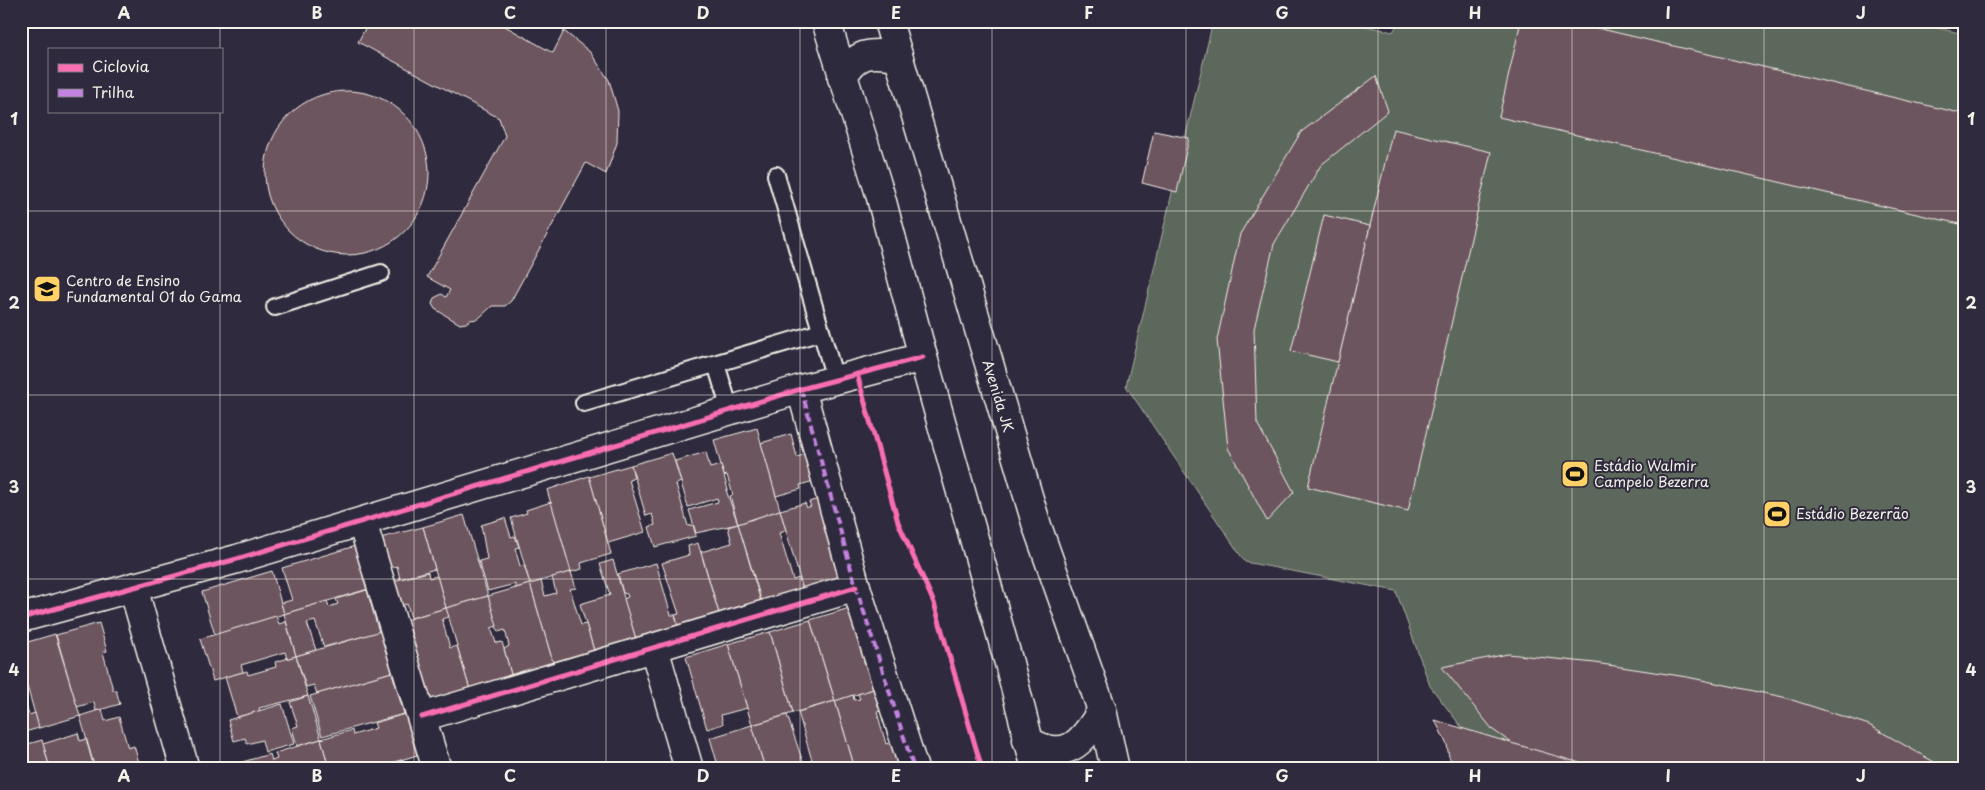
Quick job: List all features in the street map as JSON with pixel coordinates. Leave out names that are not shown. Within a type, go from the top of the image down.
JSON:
[{"type":"street","points":[[826,21],[842,78],[880,194],[923,357],[1009,663],[1027,740],[1036,769]]},
{"type":"street","name":"Avenida JK","points":[[888,21],[1037,526],[1102,710],[1115,769]]},
{"type":"street","points":[[842,78],[850,63],[864,56],[876,54],[898,56]]},
{"type":"street","points":[[21,618],[362,522],[835,379],[923,357]]},
{"type":"street","points":[[801,389],[856,587],[914,769]]},
{"type":"street","points":[[362,522],[437,769]]},
{"type":"street","points":[[133,586],[185,769]]},
{"type":"street","points":[[422,717],[856,587]]},
{"type":"street","points":[[654,648],[689,769]]},
{"type":"street","points":[[1027,740],[1043,750],[1066,750],[1081,740],[1102,710]]},
{"type":"lane","points":[[776,175],[835,379]]},
{"type":"lane","points":[[275,307],[381,273]]},
{"type":"lane","points":[[584,402],[821,332]]},
{"type":"lane","points":[[716,364],[730,410]]},
{"type":"shaded area","name":"Estádio Walmir Campelo Bezerra","points":[[1213,21],[1343,21],[1393,32],[1399,21],[1908,21],[1964,34],[1964,769],[1507,769],[1479,750],[1430,686],[1396,591],[1245,562],[1126,386]]},
{"type":"building","points":[[369,21],[496,21],[553,53],[564,31],[590,52],[609,80],[618,111],[617,143],[606,174],[586,163],[511,301],[505,306],[492,306],[478,319],[460,324],[435,309],[432,304],[434,298],[442,294],[446,297],[450,290],[427,277],[505,136],[499,118],[358,42]]},
{"type":"building","points":[[1521,21],[1567,21],[1964,114],[1964,225],[1499,117]]},
{"type":"building","points":[[1376,76],[1388,111],[1321,165],[1274,244],[1254,329],[1257,423],[1294,492],[1267,521],[1228,448],[1217,340],[1240,234],[1301,132]]},
{"type":"building","points":[[347,91],[378,97],[405,115],[423,142],[429,173],[423,204],[405,231],[378,249],[347,255],[316,249],[289,231],[271,204],[265,173],[271,142],[289,115],[316,97]]},
{"type":"building","points":[[1393,129],[1491,152],[1408,511],[1308,487]]},
{"type":"building","points":[[1154,131],[1189,138],[1177,192],[1142,183]]},
{"type":"building","points":[[1324,215],[1370,226],[1338,362],[1291,351]]},
{"type":"building","points":[[757,428],[780,510],[738,524],[730,496],[733,495],[727,475],[724,476],[714,440]]},
{"type":"building","points":[[791,434],[797,457],[809,453],[817,480],[800,485],[801,489],[776,496],[761,443]]},
{"type":"building","points":[[706,452],[710,468],[721,465],[728,490],[726,490],[738,524],[696,533],[689,510],[718,502],[717,498],[688,507],[675,461]]},
{"type":"building","points":[[672,453],[681,482],[676,484],[688,526],[693,525],[696,536],[655,547],[649,527],[655,525],[652,514],[646,516],[631,465]]},
{"type":"building","points":[[631,465],[634,478],[629,480],[645,532],[608,543],[589,477]]},
{"type":"building","points":[[589,476],[611,554],[581,563],[582,569],[571,572],[547,490]]},
{"type":"building","points":[[821,498],[845,581],[804,593],[780,510],[805,503],[807,508],[811,506],[809,502]]},
{"type":"building","points":[[551,502],[571,572],[530,584],[511,518],[527,513],[526,510]]},
{"type":"building","points":[[780,510],[786,531],[779,533],[793,580],[799,578],[804,594],[763,606],[738,524]]},
{"type":"building","points":[[464,515],[488,596],[446,608],[423,527]]},
{"type":"building","points":[[505,518],[511,537],[515,536],[519,547],[515,548],[520,566],[524,565],[530,584],[515,588],[515,584],[488,591],[479,561],[487,559],[481,525]]},
{"type":"building","points":[[738,524],[762,605],[720,617],[701,552],[732,543],[728,527]]},
{"type":"building","points":[[423,527],[435,569],[400,579],[397,566],[389,568],[380,538]]},
{"type":"building","points":[[698,543],[720,617],[679,629],[675,615],[679,614],[662,563],[689,555],[688,546]]},
{"type":"building","points":[[355,546],[368,589],[284,614],[281,603],[292,600],[282,568]]},
{"type":"building","points":[[613,560],[637,642],[595,654],[580,604],[610,595],[600,564]]},
{"type":"building","points":[[656,563],[671,615],[675,615],[679,629],[637,642],[624,599],[628,597],[627,594],[623,593],[618,574]]},
{"type":"building","points":[[272,571],[284,614],[215,635],[202,592]]},
{"type":"building","points":[[428,572],[429,578],[437,576],[446,608],[411,618],[407,604],[400,606],[393,581]]},
{"type":"building","points":[[571,572],[576,588],[570,589],[581,625],[586,624],[595,654],[554,666],[530,584],[541,581],[545,596],[556,593],[552,577]]},
{"type":"building","points":[[530,584],[554,666],[512,678],[504,649],[509,646],[505,630],[498,632],[488,596]]},
{"type":"building","points":[[367,590],[379,632],[324,647],[315,621],[307,623],[316,650],[296,656],[284,614],[327,601],[329,607],[338,604],[336,599]]},
{"type":"building","points":[[488,596],[497,626],[491,628],[496,643],[502,642],[512,678],[470,690],[446,608]]},
{"type":"building","points":[[853,607],[877,688],[835,701],[810,620]]},
{"type":"building","points":[[446,608],[449,617],[442,619],[450,648],[457,646],[470,690],[429,702],[405,620]]},
{"type":"building","points":[[276,616],[279,624],[286,622],[296,656],[287,659],[285,652],[241,665],[243,672],[213,681],[200,639]]},
{"type":"building","points":[[810,620],[835,701],[793,713],[770,632]]},
{"type":"building","points":[[99,623],[107,651],[103,652],[113,690],[116,690],[120,704],[96,711],[94,702],[77,707],[56,635]]},
{"type":"building","points":[[381,631],[392,672],[317,694],[314,685],[306,687],[296,656]]},
{"type":"building","points":[[770,632],[793,713],[752,725],[728,644]]},
{"type":"building","points":[[55,634],[80,716],[39,728],[21,665],[21,644]]},
{"type":"building","points":[[728,644],[747,708],[721,715],[723,724],[707,729],[686,657]]},
{"type":"building","points":[[1508,654],[1595,663],[1687,677],[1783,697],[1869,725],[1943,767],[1549,769],[1493,730],[1442,667]]},
{"type":"building","points":[[296,656],[308,696],[259,708],[260,711],[237,717],[225,677],[247,671],[248,675],[276,667],[275,662]]},
{"type":"building","points":[[392,672],[404,714],[322,736],[310,696]]},
{"type":"building","points":[[21,687],[29,715],[35,713],[39,728],[21,733]]},
{"type":"building","points":[[877,688],[883,710],[877,712],[886,744],[892,742],[900,769],[855,769],[835,701],[853,695],[854,700],[860,699],[858,694]]},
{"type":"building","points":[[308,696],[321,739],[297,746],[292,728],[298,726],[290,702]]},
{"type":"building","points":[[835,701],[855,769],[809,769],[808,766],[813,764],[798,712]]},
{"type":"building","points":[[282,704],[294,744],[265,752],[262,740],[247,744],[245,738],[234,741],[228,720]]},
{"type":"building","points":[[102,709],[105,721],[119,717],[128,748],[134,746],[141,769],[95,769],[80,716]]},
{"type":"building","points":[[405,714],[417,755],[372,769],[329,769],[321,739],[352,730],[353,735],[376,728],[374,723]]},
{"type":"building","points":[[787,715],[804,765],[808,765],[809,769],[765,769],[752,725]]},
{"type":"building","points":[[1435,720],[1601,769],[1458,769],[1449,757],[1447,745]]},
{"type":"building","points":[[752,725],[765,769],[719,769],[710,738]]},
{"type":"building","points":[[78,733],[80,741],[86,739],[93,764],[87,766],[88,769],[50,769],[43,744]]},
{"type":"building","points":[[321,739],[329,769],[240,769],[239,763],[270,754],[272,761],[277,759],[275,753]]},
{"type":"building","points":[[42,740],[50,769],[21,769],[21,746]]},
{"type":"building","points":[[403,760],[406,769],[372,769]]},
{"type":"marked path","points":[[801,389],[856,587],[914,769]]},
{"type":"cycle path","points":[[21,618],[237,559],[801,389],[923,357]]},
{"type":"cycle path","points":[[857,374],[898,522],[934,603],[982,769]]},
{"type":"cycle path","points":[[422,717],[856,587]]},
{"type":"place","name":"Centro de Ensino Fundamental 01 do Gama","points":[[47,289]]},
{"type":"place","name":"Estádio Walmir Campelo Bezerra","points":[[1575,474]]},
{"type":"place","name":"Estádio Bezerrão","points":[[1777,514]]}]
